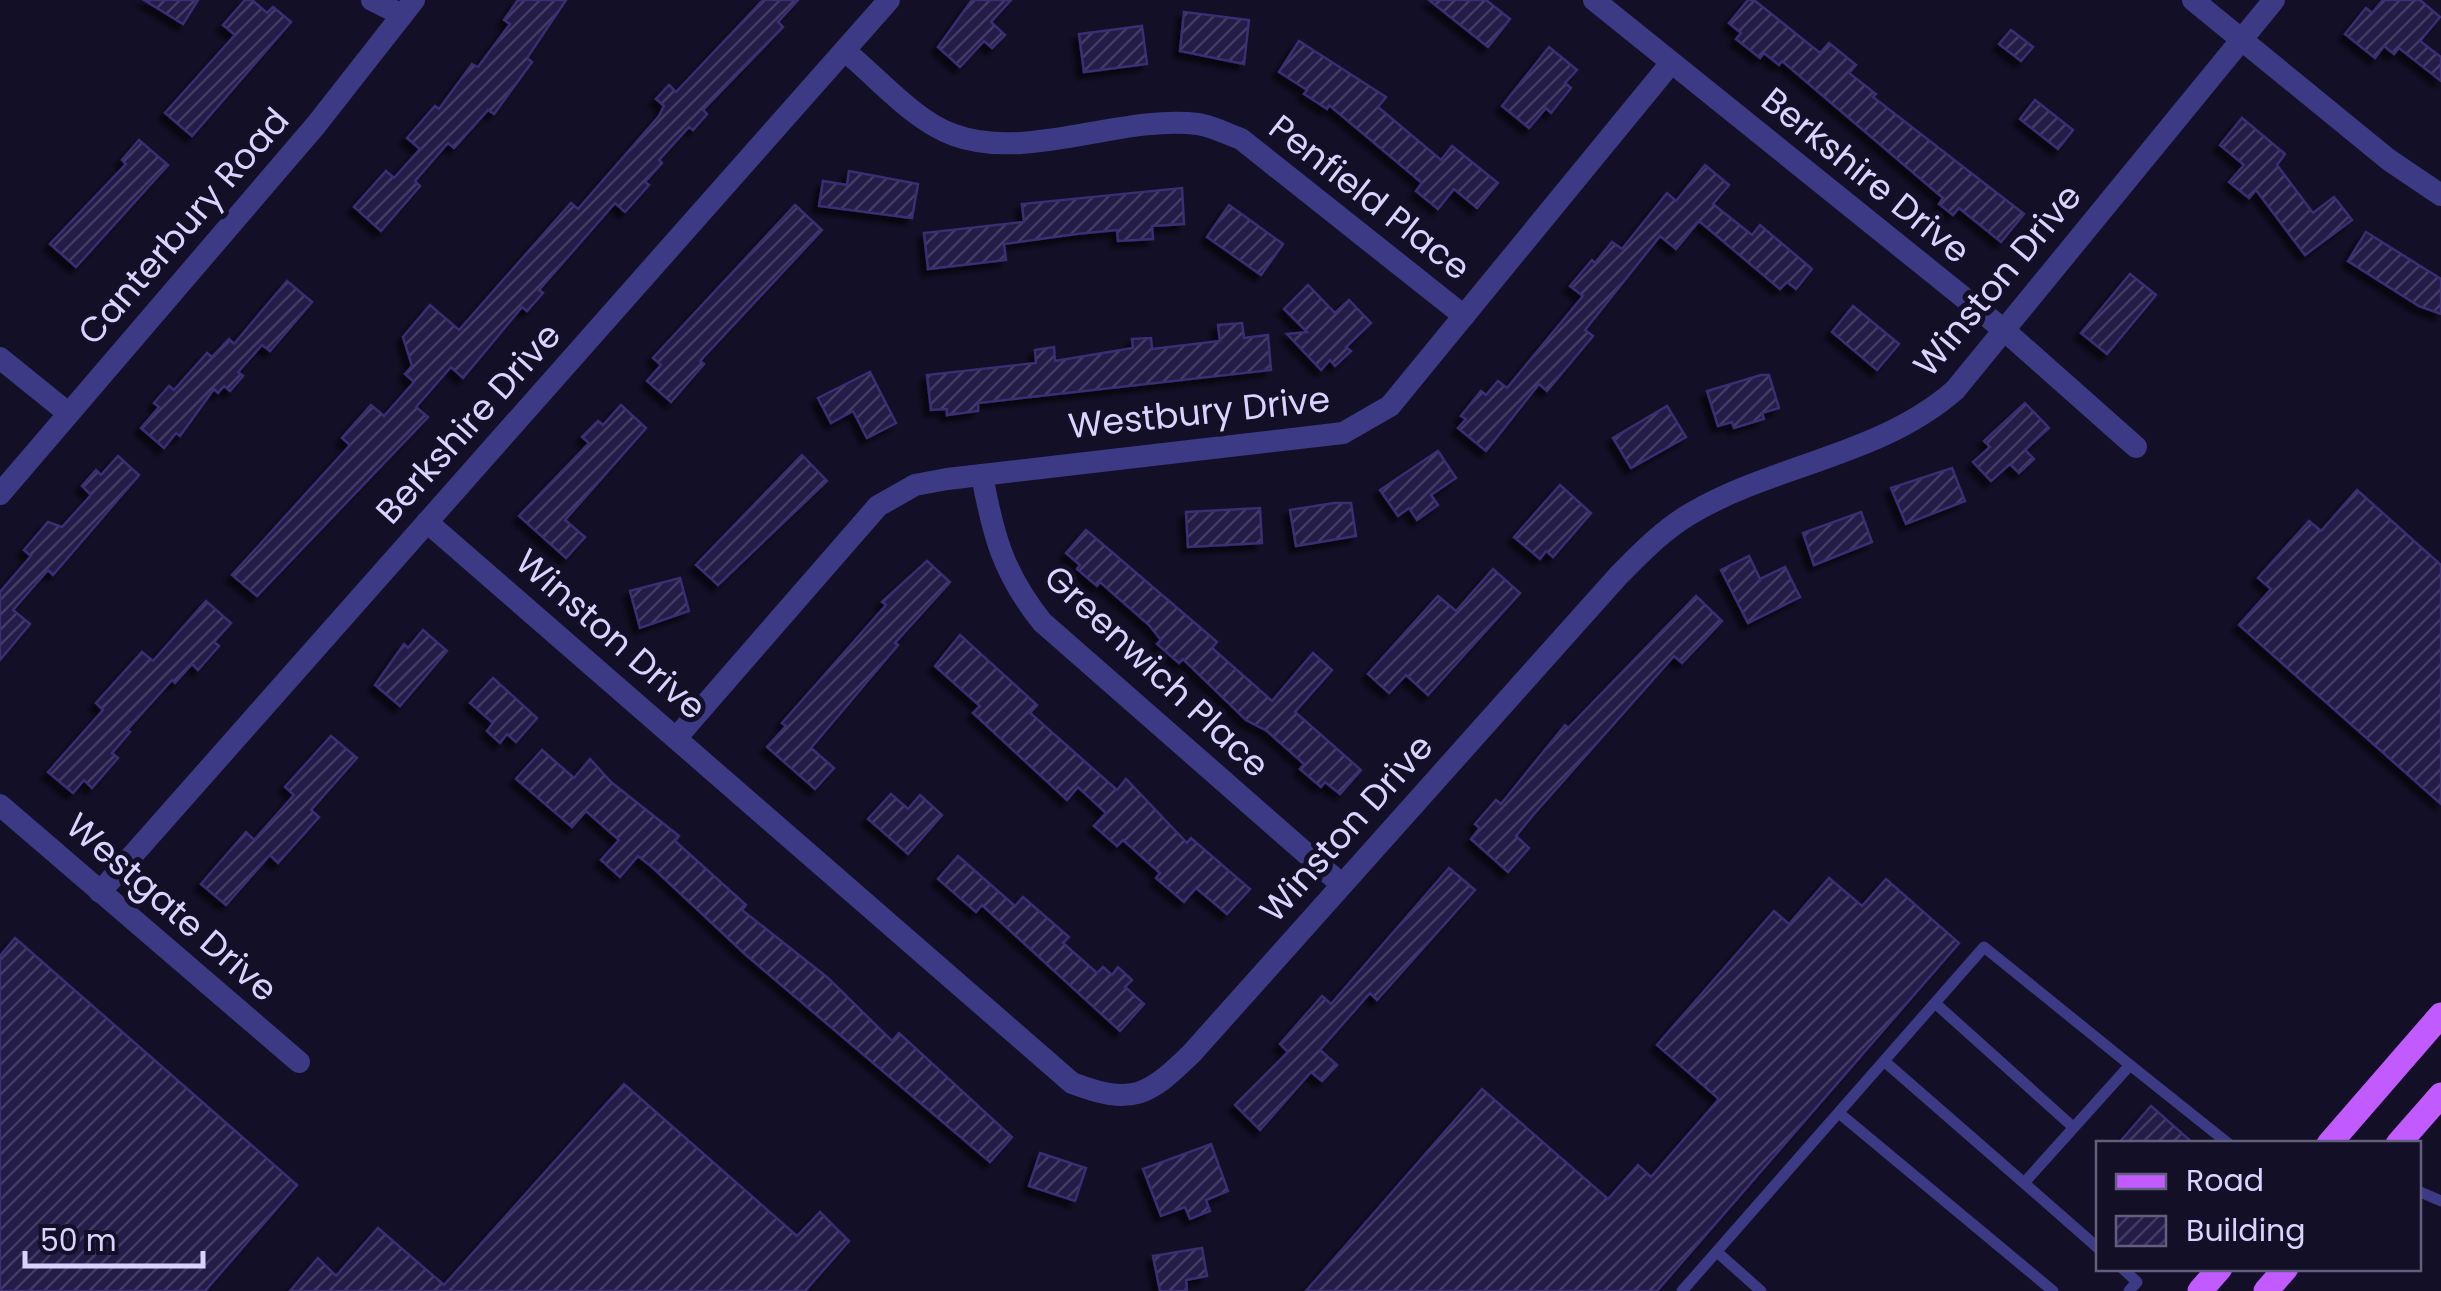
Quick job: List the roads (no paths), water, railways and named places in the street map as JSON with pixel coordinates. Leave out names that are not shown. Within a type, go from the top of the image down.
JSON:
[{"type":"main road","points":[[2333,1141],[2441,1015]]},
{"type":"main road","points":[[2401,1141],[2441,1095]]},
{"type":"main road","points":[[2200,1291],[2217,1271]]},
{"type":"main road","points":[[2266,1291],[2283,1271]]},
{"type":"street","points":[[372,0],[408,8]]},
{"type":"street","name":"Berkshire Drive","points":[[100,892],[889,0]]},
{"type":"street","name":"Berkshire Drive","points":[[1594,0],[2004,330],[2136,446]]},
{"type":"street","points":[[2193,0],[2389,160],[2441,196]]},
{"type":"street","name":"Winston Drive","points":[[427,522],[1072,1084],[1103,1095],[1134,1096],[1158,1086],[1619,574],[1660,535],[1724,497],[1901,429],[1955,390],[2274,0]]},
{"type":"street","name":"Canterbury Road","points":[[0,494],[316,125],[408,8]]},
{"type":"street","name":"Penfield Place","points":[[845,50],[937,127],[956,136],[1012,141],[1200,124],[1241,139],[1464,316]]},
{"type":"street","name":"Westbury Drive","points":[[677,737],[878,506],[915,485],[1343,433],[1390,406],[1670,63]]},
{"type":"street","points":[[0,358],[68,414]]},
{"type":"street","name":"Greenwich Place","points":[[982,474],[1006,569],[1042,622],[1340,884]]},
{"type":"street","name":"Westgate Drive","points":[[0,805],[299,1062]]},
{"type":"lane","points":[[1682,1291],[1984,947],[2226,1141]]},
{"type":"lane","points":[[1935,1003],[2073,1126]]},
{"type":"lane","points":[[1884,1062],[2096,1246]]},
{"type":"lane","points":[[2024,1183],[2130,1064]]},
{"type":"lane","points":[[1839,1112],[2054,1291]]},
{"type":"lane","points":[[1716,1252],[1761,1291]]},
{"type":"lane","points":[[2125,1271],[2137,1282],[2129,1291]]}]
